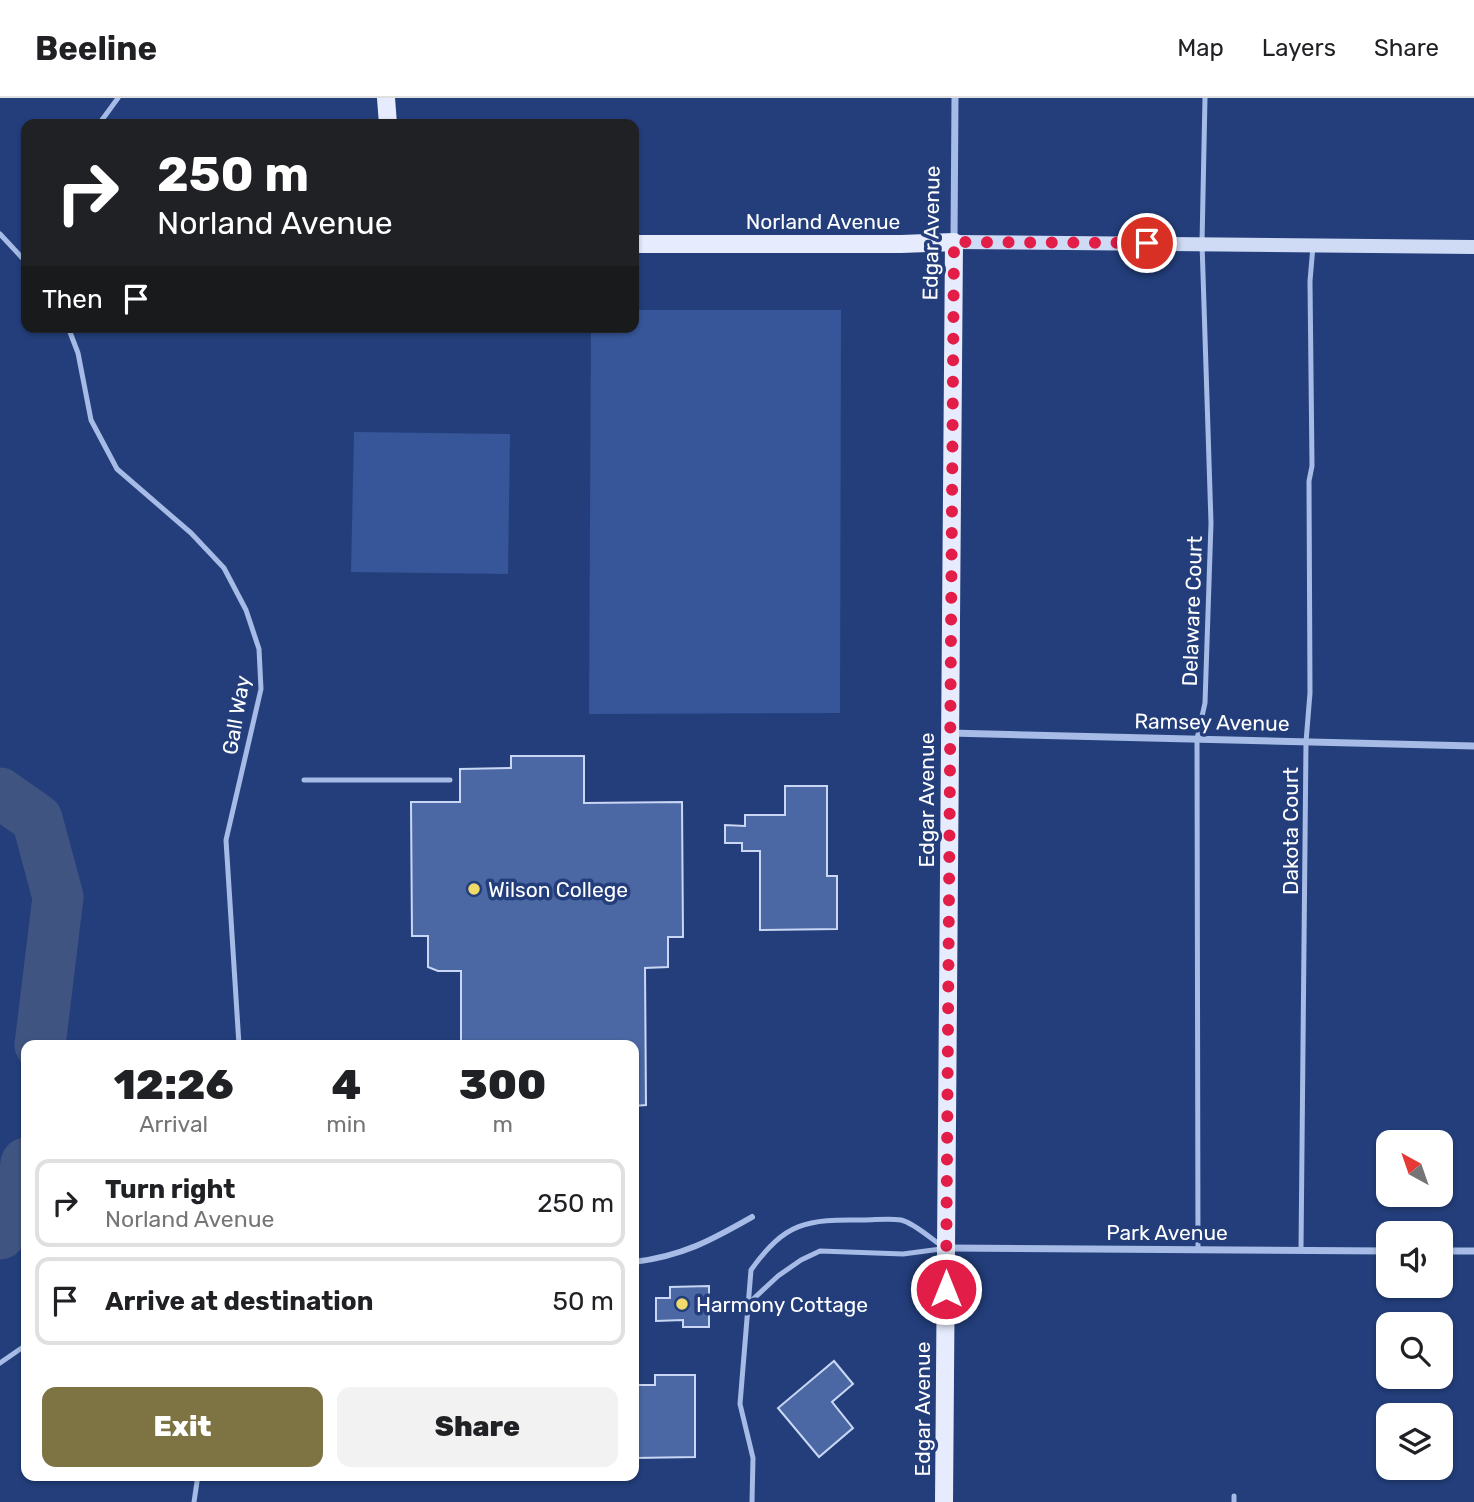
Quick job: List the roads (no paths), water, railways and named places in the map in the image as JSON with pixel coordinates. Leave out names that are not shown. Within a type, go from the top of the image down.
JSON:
[{"type":"main road","points":[[386,98],[388,119]]},
{"type":"main road","name":"Norland Avenue","points":[[639,244],[954,242],[1474,247]]},
{"type":"main road","name":"Edgar Avenue","points":[[944,1502],[954,242]]},
{"type":"street","name":"Edgar Avenue","points":[[954,242],[956,98]]},
{"type":"street","name":"Ramsey Avenue","points":[[950,733],[1474,746]]},
{"type":"street","points":[[639,1261],[682,1253],[752,1217]]},
{"type":"street","name":"Park Avenue","points":[[946,1248],[1376,1251]]},
{"type":"street","points":[[1453,1251],[1474,1251]]},
{"type":"lane","points":[[103,119],[118,98]]},
{"type":"lane","name":"Delaware Court","points":[[1198,1250],[1197,739],[1205,703],[1211,523],[1202,243],[1205,98]]},
{"type":"lane","points":[[0,234],[21,257]]},
{"type":"lane","name":"Dakota Court","points":[[1301,1250],[1306,741],[1310,693],[1310,281],[1313,245]]},
{"type":"lane","name":"Gall Way","points":[[70,333],[78,353],[91,420],[117,469],[191,533],[224,568],[246,610],[259,649],[261,689],[226,840],[239,1040]]},
{"type":"lane","points":[[304,780],[450,780]]},
{"type":"lane","points":[[752,1502],[753,1458],[740,1404],[751,1270],[783,1235],[801,1225],[822,1219],[902,1220],[946,1248]]},
{"type":"lane","points":[[749,1303],[778,1276],[820,1251],[903,1254],[946,1248]]},
{"type":"lane","points":[[0,1363],[21,1348]]},
{"type":"lane","points":[[194,1502],[197,1481]]},
{"type":"waterway","points":[[0,793],[37,819],[58,897],[41,1040]]},
{"type":"waterway","points":[[0,1234],[20,1212],[21,1204]]},
{"type":"place","name":"Wilson College","points":[[474,889]]},
{"type":"place","name":"Harmony Cottage","points":[[682,1304]]}]
